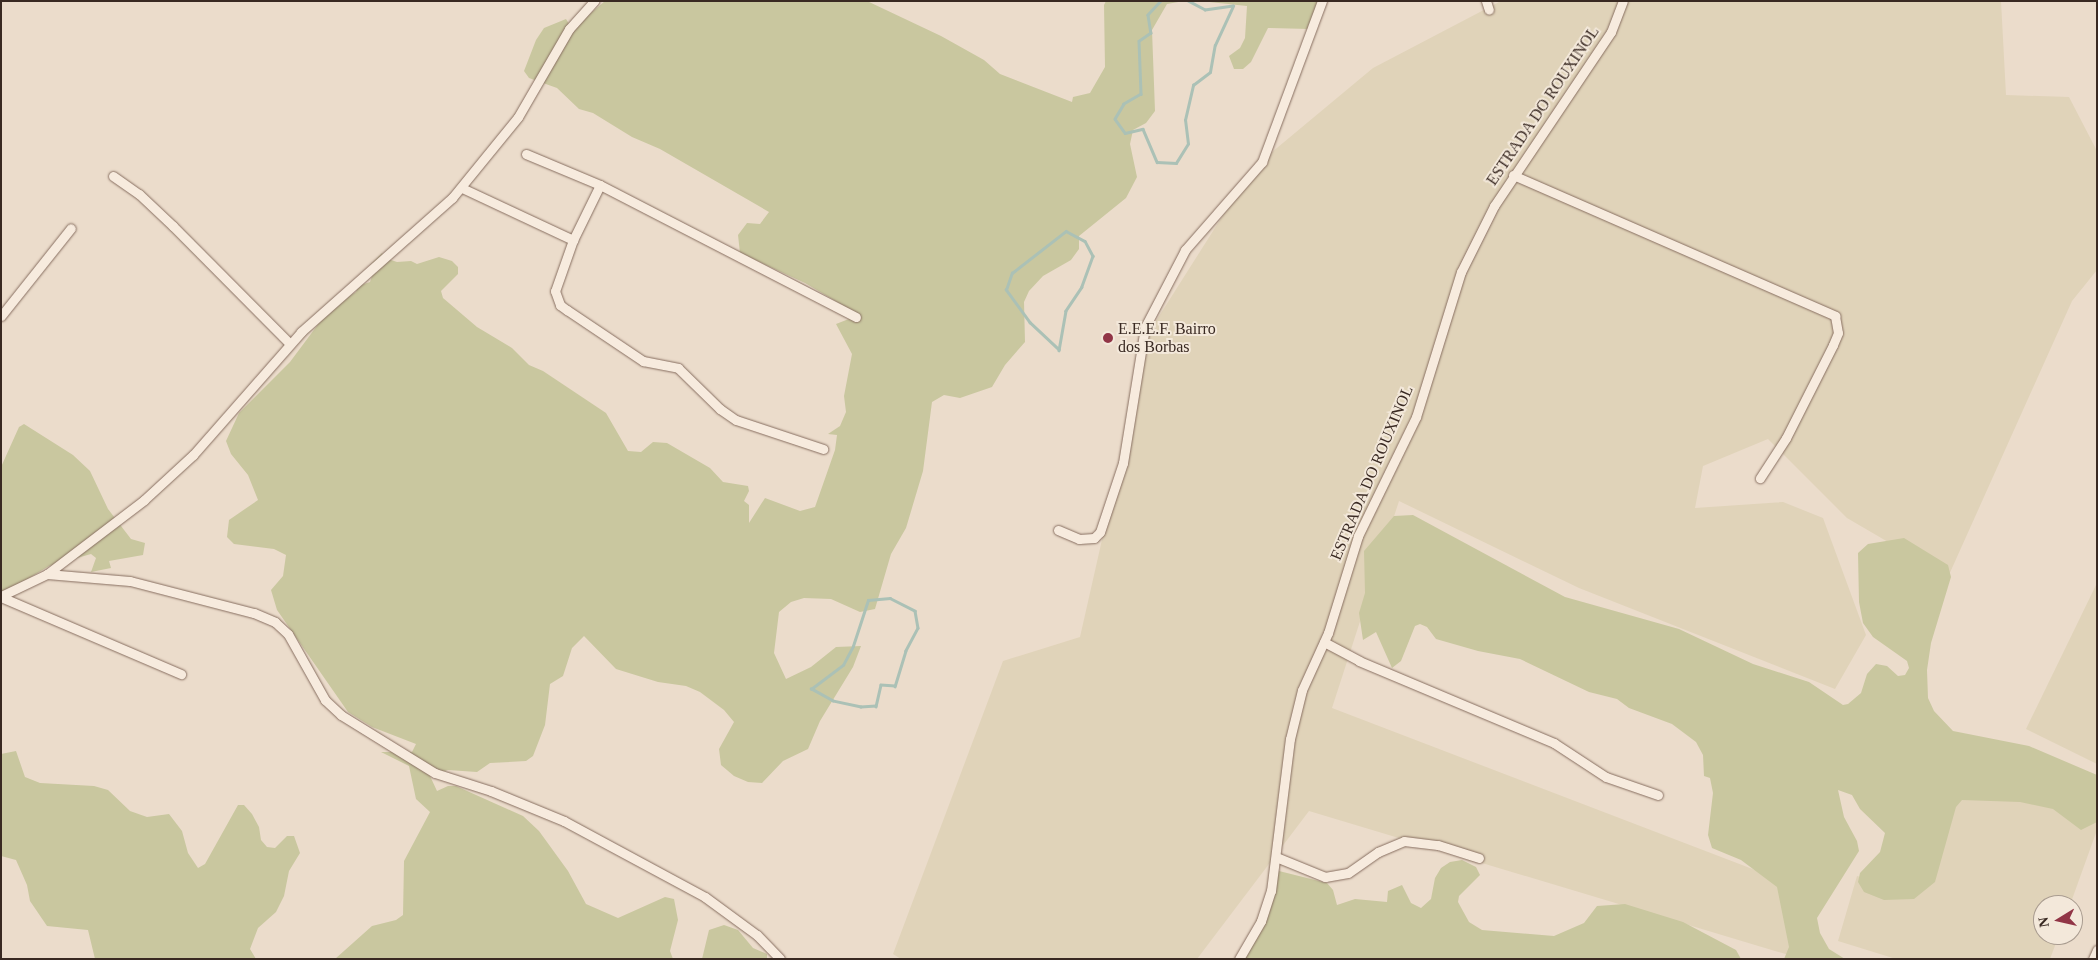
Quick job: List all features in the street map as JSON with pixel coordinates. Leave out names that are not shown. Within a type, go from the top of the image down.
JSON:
[{"type":"street","points":[[1,596],[48,574],[144,500],[193,455],[290,344],[462,188],[518,117],[569,29],[594,1]]},
{"type":"street","points":[[1058,530],[1080,539],[1094,538],[1100,532],[1125,455],[1145,327],[1185,250],[1264,157],[1322,1]]},
{"type":"street","name":"ESTRADA DO ROUXINOL","points":[[1239,959],[1267,907],[1276,857],[1295,712],[1302,690],[1324,642],[1358,536],[1416,417],[1464,264],[1513,175],[1611,32],[1623,1]]},
{"type":"street","points":[[526,154],[600,185],[856,317]]},
{"type":"street","points":[[1513,175],[1835,316],[1838,333],[1833,345],[1786,438],[1760,478]]},
{"type":"street","points":[[113,176],[139,194],[173,226],[290,344]]},
{"type":"street","points":[[600,185],[573,240],[557,282],[555,291],[560,305],[643,361],[678,368],[720,409],[736,420],[823,450]]},
{"type":"street","points":[[462,188],[573,240]]},
{"type":"street","points":[[1,316],[72,228]]},
{"type":"street","points":[[48,574],[130,581],[254,613],[275,622],[288,634],[325,700],[342,715],[435,773],[492,791],[564,821],[705,897],[757,935],[780,959]]},
{"type":"street","points":[[1,596],[181,674]]},
{"type":"street","points":[[1324,642],[1359,661],[1554,743],[1606,777],[1658,794]]},
{"type":"street","points":[[1276,857],[1325,877],[1348,873],[1378,852],[1404,841],[1438,844],[1479,858]]},
{"type":"street","points":[[2093,959],[2097,950]]},
{"type":"shaded area","points":[[605,1],[867,1],[941,36],[984,60],[1000,74],[1072,102],[1073,97],[1090,93],[1105,67],[1104,5],[1106,1],[1184,1],[1167,4],[1152,30],[1155,111],[1146,123],[1133,130],[1130,144],[1137,177],[1126,198],[1079,236],[1079,249],[1071,260],[1043,276],[1029,291],[1024,302],[1025,342],[1005,365],[992,387],[960,398],[944,395],[932,402],[923,471],[906,528],[891,554],[875,609],[860,612],[831,599],[804,598],[791,602],[779,612],[774,653],[786,679],[811,667],[836,647],[861,646],[853,667],[820,721],[808,749],[783,761],[762,783],[748,782],[734,776],[721,765],[719,749],[734,722],[724,710],[700,692],[686,686],[658,682],[616,669],[584,636],[572,648],[563,676],[550,684],[545,725],[533,756],[526,761],[490,763],[477,772],[448,770],[430,776],[437,791],[448,786],[456,786],[523,816],[539,831],[568,871],[586,904],[618,918],[665,897],[674,899],[678,920],[670,951],[673,959],[335,959],[372,926],[396,920],[403,915],[404,861],[430,812],[416,799],[409,766],[381,752],[412,752],[416,744],[372,727],[348,712],[277,610],[271,590],[283,576],[286,555],[274,549],[234,544],[227,537],[229,520],[258,500],[248,475],[231,454],[226,441],[239,413],[290,362],[331,307],[356,292],[358,286],[370,282],[374,270],[370,265],[382,253],[385,258],[397,262],[411,261],[417,264],[439,257],[452,261],[458,267],[458,274],[441,291],[443,298],[477,327],[512,348],[529,365],[543,371],[606,413],[628,451],[641,452],[653,442],[667,443],[710,468],[723,482],[748,486],[749,491],[744,501],[749,505],[749,523],[765,498],[800,511],[815,507],[835,450],[837,435],[828,434],[840,426],[846,412],[844,396],[852,354],[836,324],[854,317],[854,312],[805,283],[740,253],[738,235],[747,223],[760,224],[769,212],[660,149],[632,137],[593,113],[579,109],[557,88],[529,78],[524,71],[536,40],[544,28],[566,19],[571,27],[576,26]]},
{"type":"shaded area","points":[[1200,1],[1324,1],[1309,29],[1268,28],[1251,62],[1243,69],[1234,69],[1229,56],[1240,48],[1245,38],[1247,6]]},
{"type":"shaded area","points":[[1501,1],[2001,1],[2006,95],[2069,97],[2097,151],[2097,270],[2072,301],[1948,577],[1847,518],[1768,439],[1703,466],[1695,508],[1783,502],[1823,518],[1866,635],[1835,689],[1579,588],[1399,501],[1332,708],[1776,878],[1792,956],[1309,811],[1197,959],[901,959],[893,954],[1003,661],[1080,637],[1149,332],[1253,168],[1373,68]]},
{"type":"shaded area","points":[[24,424],[73,455],[90,471],[108,509],[131,539],[145,543],[143,555],[109,561],[111,568],[91,572],[96,558],[91,554],[49,566],[1,595],[1,467],[19,427]]},
{"type":"shaded area","points":[[1413,515],[1565,597],[1679,629],[1753,664],[1809,682],[1843,705],[1848,704],[1861,693],[1867,674],[1876,664],[1887,666],[1898,676],[1905,675],[1909,668],[1907,661],[1873,637],[1863,623],[1859,602],[1858,553],[1868,544],[1904,538],[1948,565],[1951,577],[1931,643],[1927,670],[1928,698],[1934,711],[1953,731],[2029,746],[2097,775],[2097,822],[2081,830],[2053,809],[2020,802],[1962,800],[1956,807],[1935,882],[1914,899],[1884,900],[1864,892],[1858,882],[1860,873],[1880,852],[1885,833],[1860,809],[1852,795],[1838,790],[1844,817],[1857,841],[1859,851],[1817,918],[1820,933],[1829,949],[1845,959],[1784,959],[1789,947],[1777,887],[1741,860],[1712,848],[1708,835],[1713,793],[1710,778],[1704,776],[1703,755],[1696,742],[1672,724],[1629,708],[1617,699],[1589,692],[1520,659],[1478,651],[1436,639],[1427,627],[1420,624],[1415,626],[1401,661],[1392,668],[1376,632],[1363,640],[1359,613],[1365,593],[1364,551],[1394,516]]},
{"type":"shaded area","points":[[2097,583],[2097,764],[2026,729]]},
{"type":"shaded area","points":[[16,751],[25,777],[40,783],[94,786],[108,790],[130,811],[147,817],[169,814],[182,831],[188,853],[198,868],[205,864],[238,805],[244,805],[252,814],[259,827],[261,840],[267,847],[275,848],[287,836],[294,836],[300,853],[289,871],[284,896],[276,912],[258,928],[250,949],[256,959],[95,959],[88,930],[47,926],[30,901],[27,885],[16,860],[1,856],[1,754]]},
{"type":"shaded area","points":[[1942,775],[2097,797],[2097,830],[2074,895],[2033,895],[2033,945],[2055,945],[2050,959],[1896,959],[1838,941],[1857,876],[1912,892]]},
{"type":"shaded area","points":[[1462,860],[1476,867],[1480,875],[1459,896],[1458,902],[1469,922],[1482,930],[1554,936],[1584,923],[1597,906],[1625,904],[1683,922],[1736,950],[1741,959],[1239,959],[1279,871],[1327,883],[1333,890],[1337,905],[1355,899],[1387,902],[1388,891],[1402,885],[1411,903],[1421,908],[1431,899],[1435,878],[1441,868],[1450,862]]},
{"type":"shaded area","points":[[724,925],[738,930],[753,948],[767,954],[767,959],[702,959],[709,930]]},
{"type":"waterway","points":[[1161,1],[1148,15],[1151,33],[1139,41],[1141,94],[1124,104],[1115,119],[1125,133],[1143,129],[1157,162],[1176,163],[1188,144],[1185,120],[1193,85],[1210,72],[1215,45],[1233,6],[1205,10],[1188,1]]},
{"type":"waterway","points":[[1066,231],[1085,241],[1093,256],[1082,287],[1066,311],[1059,350],[1030,323],[1006,290],[1012,273],[1066,231]]},
{"type":"waterway","points":[[890,598],[915,611],[918,628],[906,651],[895,686],[881,685],[876,706],[861,707],[833,701],[811,689],[843,665],[853,646],[868,600],[890,598]]},
{"type":"place","name":"E.E.E.F. Bairro dos Borbas","points":[[1108,338]]}]
